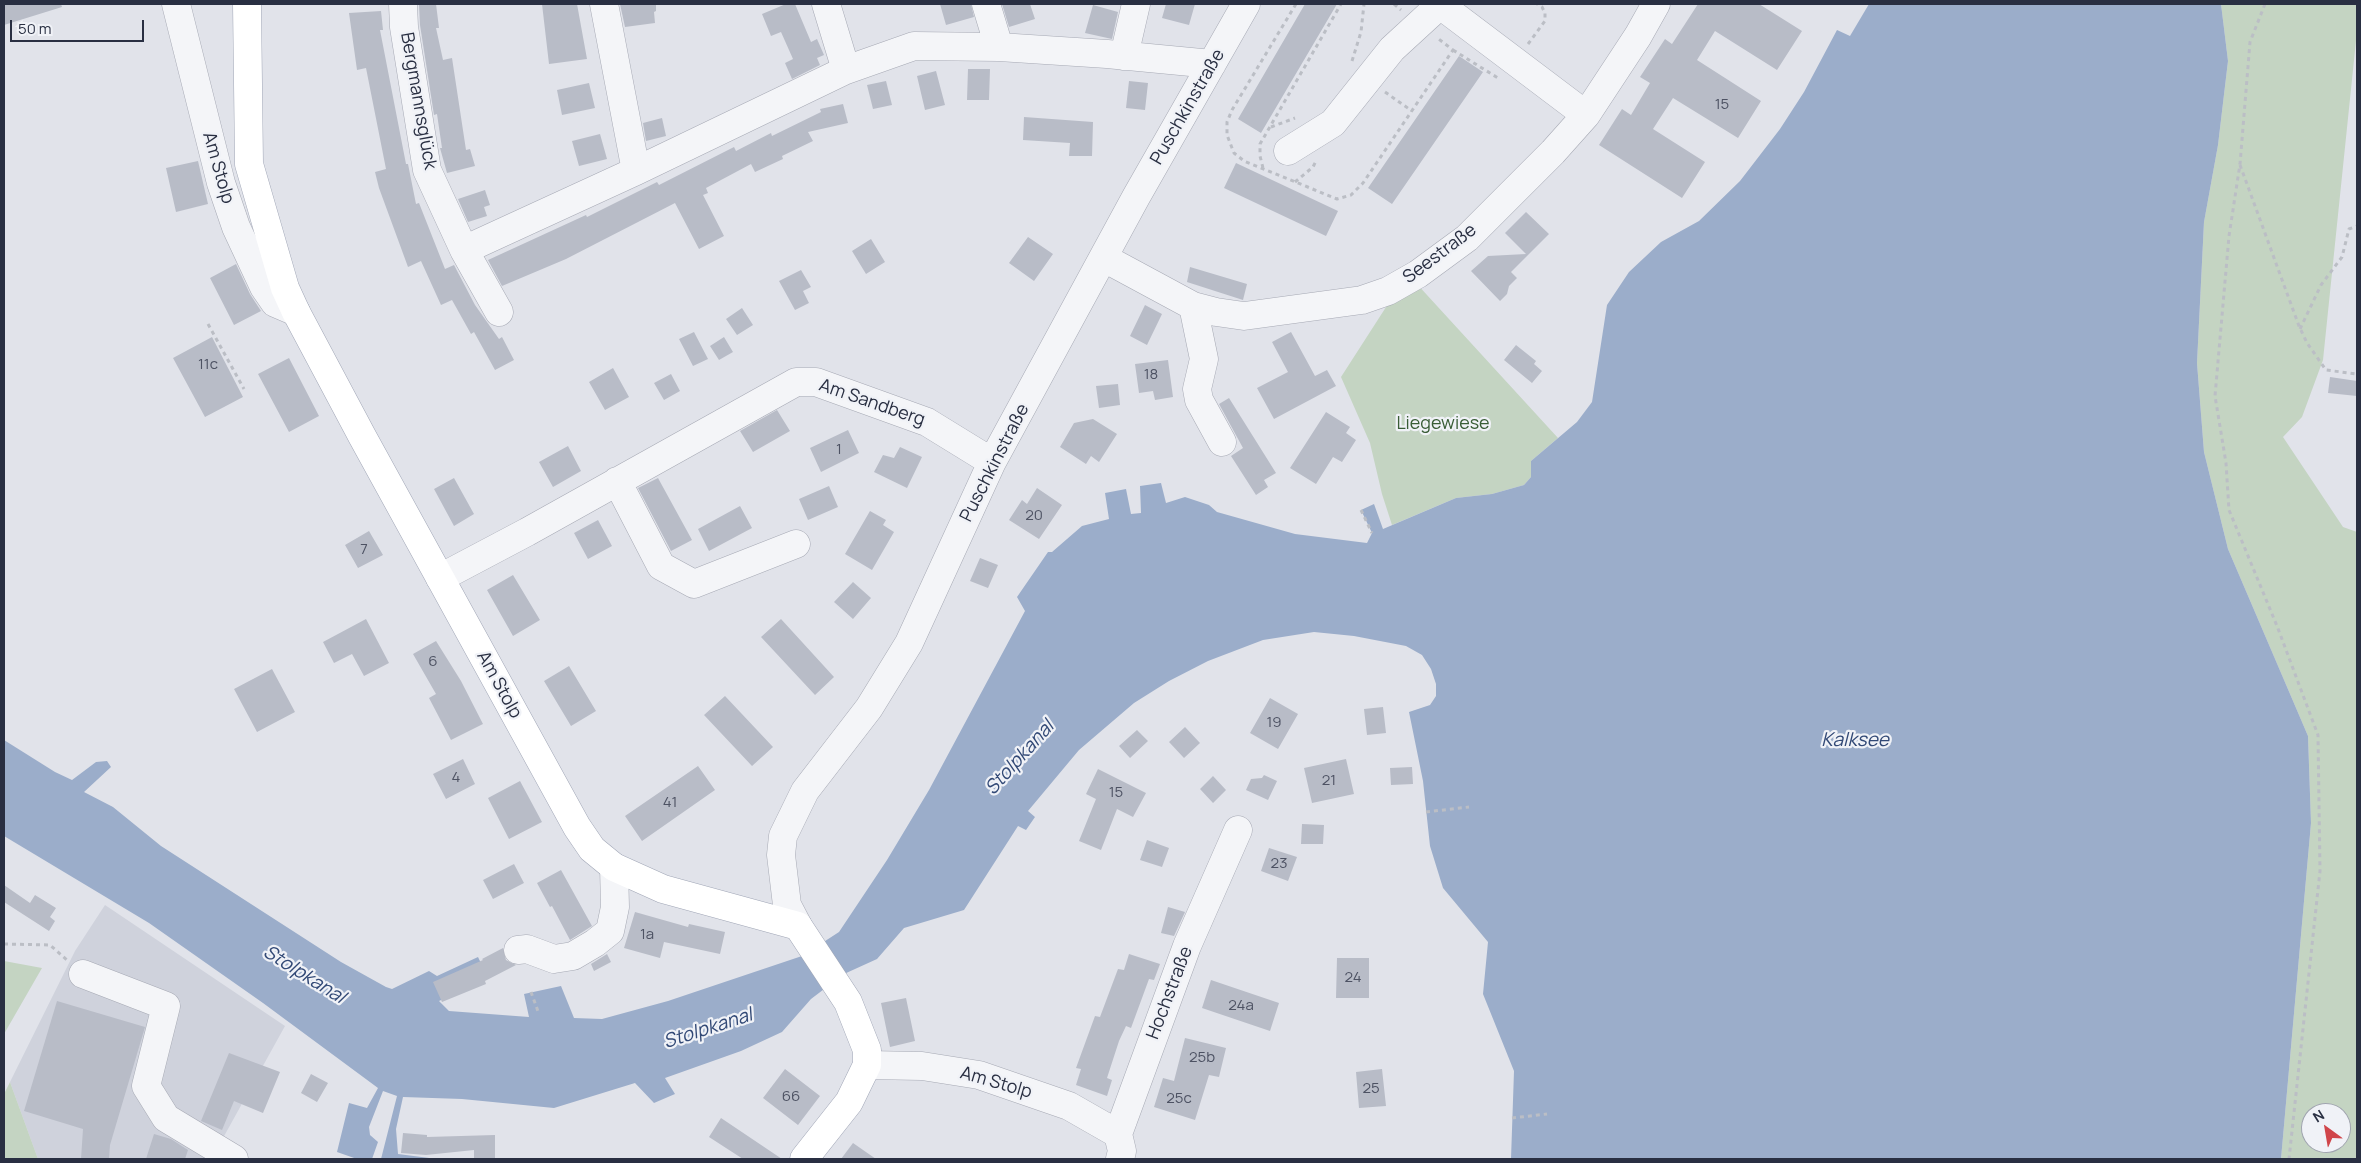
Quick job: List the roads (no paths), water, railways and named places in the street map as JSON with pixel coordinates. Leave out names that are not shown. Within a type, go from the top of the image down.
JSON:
[{"type":"main road","name":"Am Stolp","points":[[247,4],[249,164],[286,288],[296,312],[577,827],[592,849],[614,867],[663,888],[802,931]]},
{"type":"main road","points":[[802,931],[848,1002],[866,1050],[866,1065],[849,1102],[804,1159]]},
{"type":"street","name":"Am Stolp","points":[[176,4],[221,182],[236,227],[264,287],[275,303],[296,312]]},
{"type":"street","name":"Bergmannsglück","points":[[403,4],[404,27],[428,170],[464,250],[499,312]]},
{"type":"street","points":[[604,4],[636,171]]},
{"type":"street","points":[[826,4],[846,70]]},
{"type":"street","points":[[986,4],[999,48]]},
{"type":"street","points":[[1124,56],[1136,4]]},
{"type":"street","name":"Puschkinstraße","points":[[802,931],[787,904],[781,855],[784,836],[805,791],[869,708],[909,643],[992,462],[1136,197],[1246,4]]},
{"type":"street","points":[[1288,151],[1333,123],[1392,49],[1440,4],[1586,115]]},
{"type":"street","name":"Seestraße","points":[[1104,258],[1193,306],[1244,316],[1362,300],[1388,291],[1418,274],[1466,238],[1553,152],[1586,115],[1638,36],[1656,4]]},
{"type":"street","points":[[464,250],[636,171],[846,70],[914,46],[999,48],[1212,64]]},
{"type":"street","points":[[1193,306],[1204,359],[1197,389],[1199,400],[1222,442]]},
{"type":"street","name":"Am Sandberg","points":[[440,578],[796,382],[816,382],[927,422],[992,462]]},
{"type":"street","points":[[617,481],[661,566],[694,584],[796,544]]},
{"type":"street","name":"Hochstraße","points":[[1119,1146],[1188,946],[1238,830]]},
{"type":"street","points":[[518,950],[527,949],[554,959],[572,956],[595,943],[610,931],[615,907],[614,867]]},
{"type":"street","points":[[83,974],[166,1006],[146,1086],[166,1118],[234,1159]]},
{"type":"street","name":"Am Stolp","points":[[866,1065],[922,1066],[979,1074],[1069,1106],[1119,1146]]},
{"type":"water","name":"Kalksee","points":[[1869,4],[2221,4],[2228,61],[2218,145],[2204,222],[2197,363],[2204,452],[2228,549],[2308,736],[2311,823],[2281,1159],[1511,1159],[1514,1071],[1483,994],[1488,942],[1443,888],[1430,846],[1423,781],[1409,712],[1430,705],[1436,696],[1436,684],[1431,669],[1422,655],[1406,646],[1354,636],[1314,632],[1263,640],[1208,661],[1169,681],[1134,703],[1079,750],[1028,811],[1035,817],[1026,830],[1018,826],[964,910],[904,928],[877,959],[844,974],[811,999],[782,1032],[741,1051],[665,1078],[675,1094],[654,1103],[635,1083],[554,1108],[462,1099],[403,1097],[396,1129],[398,1154],[437,1159],[381,1159],[397,1096],[383,1091],[369,1127],[370,1135],[378,1142],[372,1159],[357,1159],[337,1152],[349,1103],[367,1108],[378,1088],[263,1003],[149,923],[4,836],[4,740],[55,772],[72,780],[96,762],[107,761],[111,767],[84,792],[113,807],[161,846],[341,962],[386,987],[392,989],[429,971],[437,976],[478,957],[488,978],[439,1001],[449,1011],[529,1017],[524,994],[561,986],[574,1018],[602,1019],[668,1001],[802,956],[839,932],[887,860],[929,790],[1025,611],[1017,597],[1048,552],[1052,552],[1082,526],[1109,519],[1105,493],[1126,489],[1131,514],[1141,513],[1140,486],[1161,483],[1166,503],[1185,497],[1209,505],[1217,512],[1295,534],[1367,543],[1372,533],[1361,510],[1374,504],[1383,529],[1456,498],[1492,494],[1524,485],[1531,477],[1531,461],[1577,422],[1592,402],[1607,305],[1629,272],[1661,242],[1699,221],[1740,181],[1780,129],[1804,92],[1837,30],[1850,36]]},
{"type":"park label","name":"Liegewiese","points":[[1443,424]]},
{"type":"water label","name":"Stolpkanal","points":[[1020,758]]},
{"type":"water label","name":"Stolpkanal","points":[[304,975]]},
{"type":"water label","name":"Stolpkanal","points":[[708,1029]]}]
